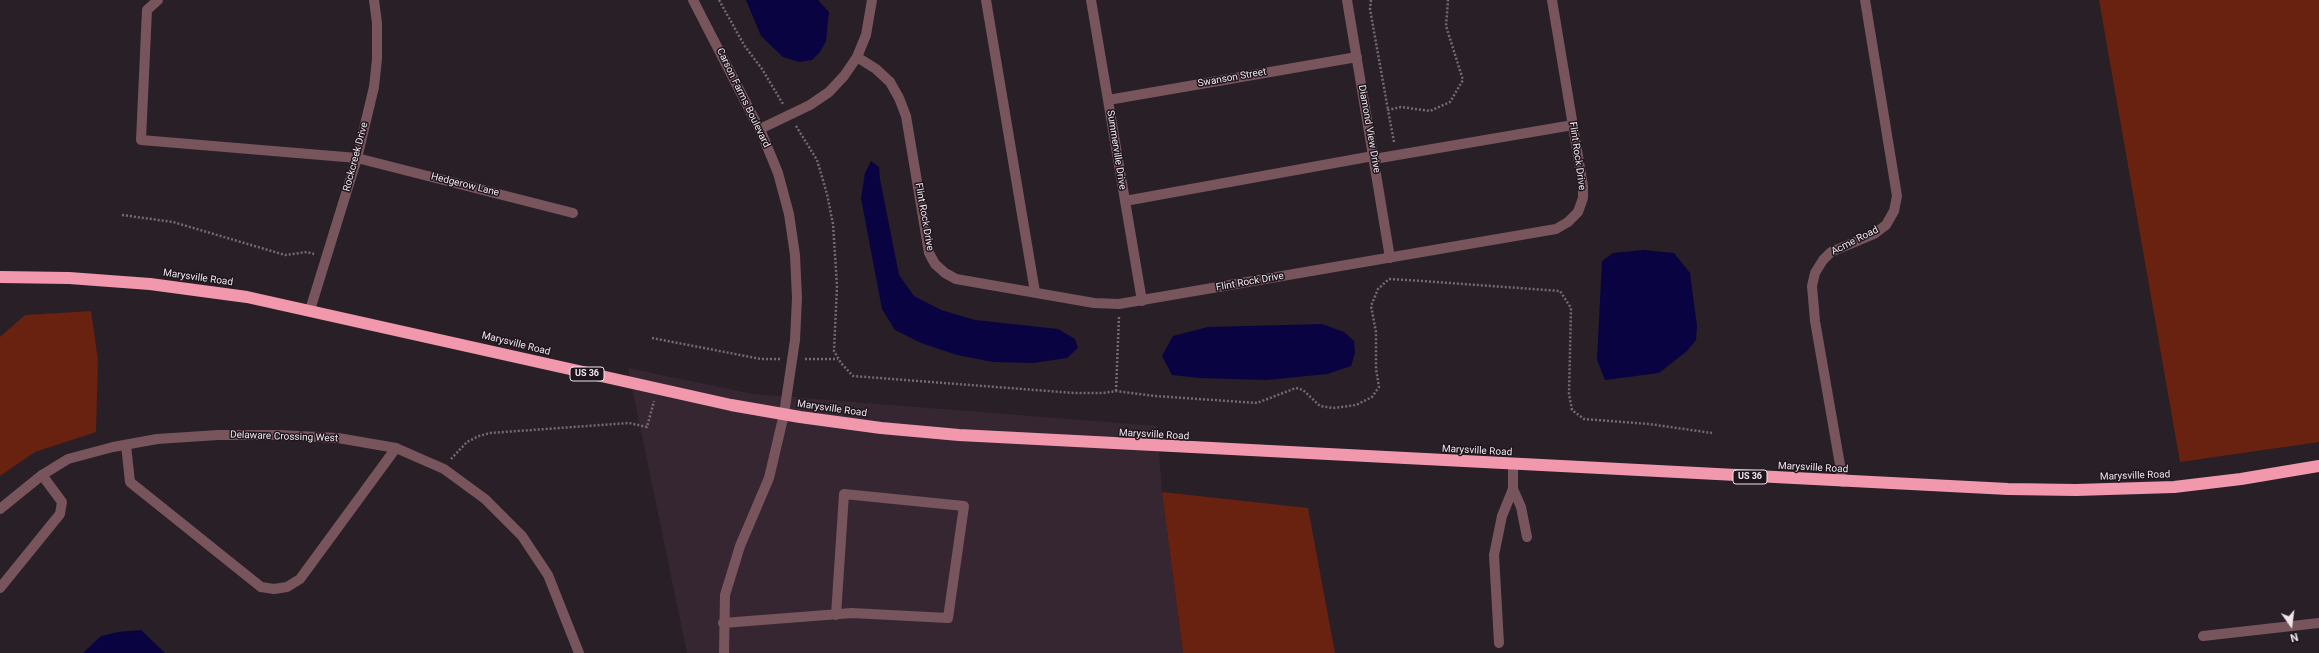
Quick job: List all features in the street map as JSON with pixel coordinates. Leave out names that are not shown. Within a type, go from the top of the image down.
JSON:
[{"type":"highway","name":"Marysville Road","points":[[0,277],[69,278],[150,284],[240,296],[310,310],[657,389],[784,414],[881,428],[958,435],[1843,482],[2076,490],[2174,486],[2241,479],[2319,466]]},
{"type":"street","name":"Hedgerow Lane","points":[[158,0],[148,10],[141,140],[357,158],[573,213]]},
{"type":"street","name":"Rockcreek Drive","points":[[310,310],[357,158],[374,87],[377,59],[377,23],[374,0]]},
{"type":"street","name":"Carson Farms Boulevard","points":[[693,0],[760,129],[779,179],[789,214],[795,255],[797,298],[792,359],[784,414],[770,478],[740,546],[725,595],[723,623],[724,653]]},
{"type":"street","points":[[760,129],[810,105],[829,92],[844,76],[857,57],[866,35],[872,0]]},
{"type":"street","points":[[986,0],[1035,292]]},
{"type":"street","name":"Summerville Drive","points":[[1091,0],[1142,301]]},
{"type":"street","name":"Diamond View Drive","points":[[1347,0],[1390,258]]},
{"type":"street","name":"Flint Rock Drive","points":[[857,57],[876,69],[890,82],[899,98],[906,116],[929,253],[935,264],[945,273],[956,279],[1094,303],[1119,304],[1556,229],[1568,222],[1578,212],[1583,198],[1583,186],[1552,0]]},
{"type":"street","name":"Acme Road","points":[[1843,482],[1815,321],[1812,286],[1815,273],[1823,260],[1831,252],[1874,234],[1886,225],[1894,211],[1897,196],[1865,0]]},
{"type":"street","name":"Swanson Street","points":[[1108,100],[1357,57]]},
{"type":"street","points":[[1125,201],[1573,125]]},
{"type":"street","name":"Delaware Crossing West","points":[[0,510],[42,475],[68,459],[126,444],[157,439],[210,435],[279,435],[338,438],[396,448],[444,469],[485,499],[522,536],[548,575],[579,653]]},
{"type":"street","points":[[126,444],[130,482],[261,587],[274,589],[286,587],[300,579],[396,448]]},
{"type":"street","points":[[1499,642],[1494,555],[1502,516],[1513,489],[1514,465]]},
{"type":"street","points":[[0,588],[60,514],[62,502],[42,475]]},
{"type":"street","points":[[1513,489],[1521,507],[1526,538]]},
{"type":"street","points":[[723,623],[852,613],[948,618],[964,506],[844,494],[836,614]]},
{"type":"street","points":[[2203,636],[2319,623]]},
{"type":"path","points":[[719,0],[744,45],[762,69],[817,160],[827,194],[833,224],[837,286],[834,351],[838,359],[853,376],[1074,393],[1102,393],[1116,391],[1257,403],[1296,388],[1303,390],[1320,406],[1333,408],[1356,405],[1372,397],[1379,388],[1376,369],[1376,332],[1371,306],[1378,289],[1389,279],[1422,281],[1560,291],[1571,308],[1569,394],[1572,410],[1584,419],[1649,424],[1712,433]]},
{"type":"path","points":[[1371,0],[1370,9],[1388,110],[1398,155]]},
{"type":"path","points":[[1388,110],[1401,106],[1430,111],[1450,102],[1463,80],[1446,26],[1448,0]]},
{"type":"path","points":[[122,215],[173,222],[285,255],[307,252],[326,257]]},
{"type":"path","points":[[1116,391],[1119,304]]},
{"type":"path","points":[[652,338],[761,359],[838,359]]},
{"type":"path","points":[[444,469],[467,442],[479,436],[490,433],[629,423],[647,427],[657,389]]},
{"type":"shaded area","points":[[746,0],[818,0],[829,12],[826,41],[820,52],[812,60],[799,62],[783,57],[761,36]]},
{"type":"shaded area","points":[[2099,0],[2319,0],[2319,442],[2180,462]]},
{"type":"shaded area","points":[[871,161],[879,167],[880,179],[899,275],[914,296],[941,310],[975,320],[1058,329],[1075,339],[1078,348],[1067,358],[1033,363],[993,362],[957,355],[921,343],[895,330],[882,309],[861,198],[865,173]]},
{"type":"shaded area","points":[[1644,250],[1674,253],[1690,273],[1697,326],[1696,340],[1687,351],[1659,373],[1605,380],[1597,360],[1602,261],[1613,253]]},
{"type":"shaded area","points":[[91,311],[98,360],[96,432],[35,452],[0,476],[0,337],[25,315]]},
{"type":"shaded area","points":[[1322,324],[1344,332],[1354,341],[1355,353],[1351,366],[1327,374],[1267,380],[1199,378],[1172,375],[1162,356],[1173,336],[1208,327]]},
{"type":"shaded area","points":[[628,368],[753,394],[1157,426],[1162,492],[1183,653],[687,653]]},
{"type":"shaded area","points":[[1162,492],[1308,508],[1335,653],[1183,653]]},
{"type":"shaded area","points":[[141,630],[165,653],[83,653],[101,636],[118,632]]}]
